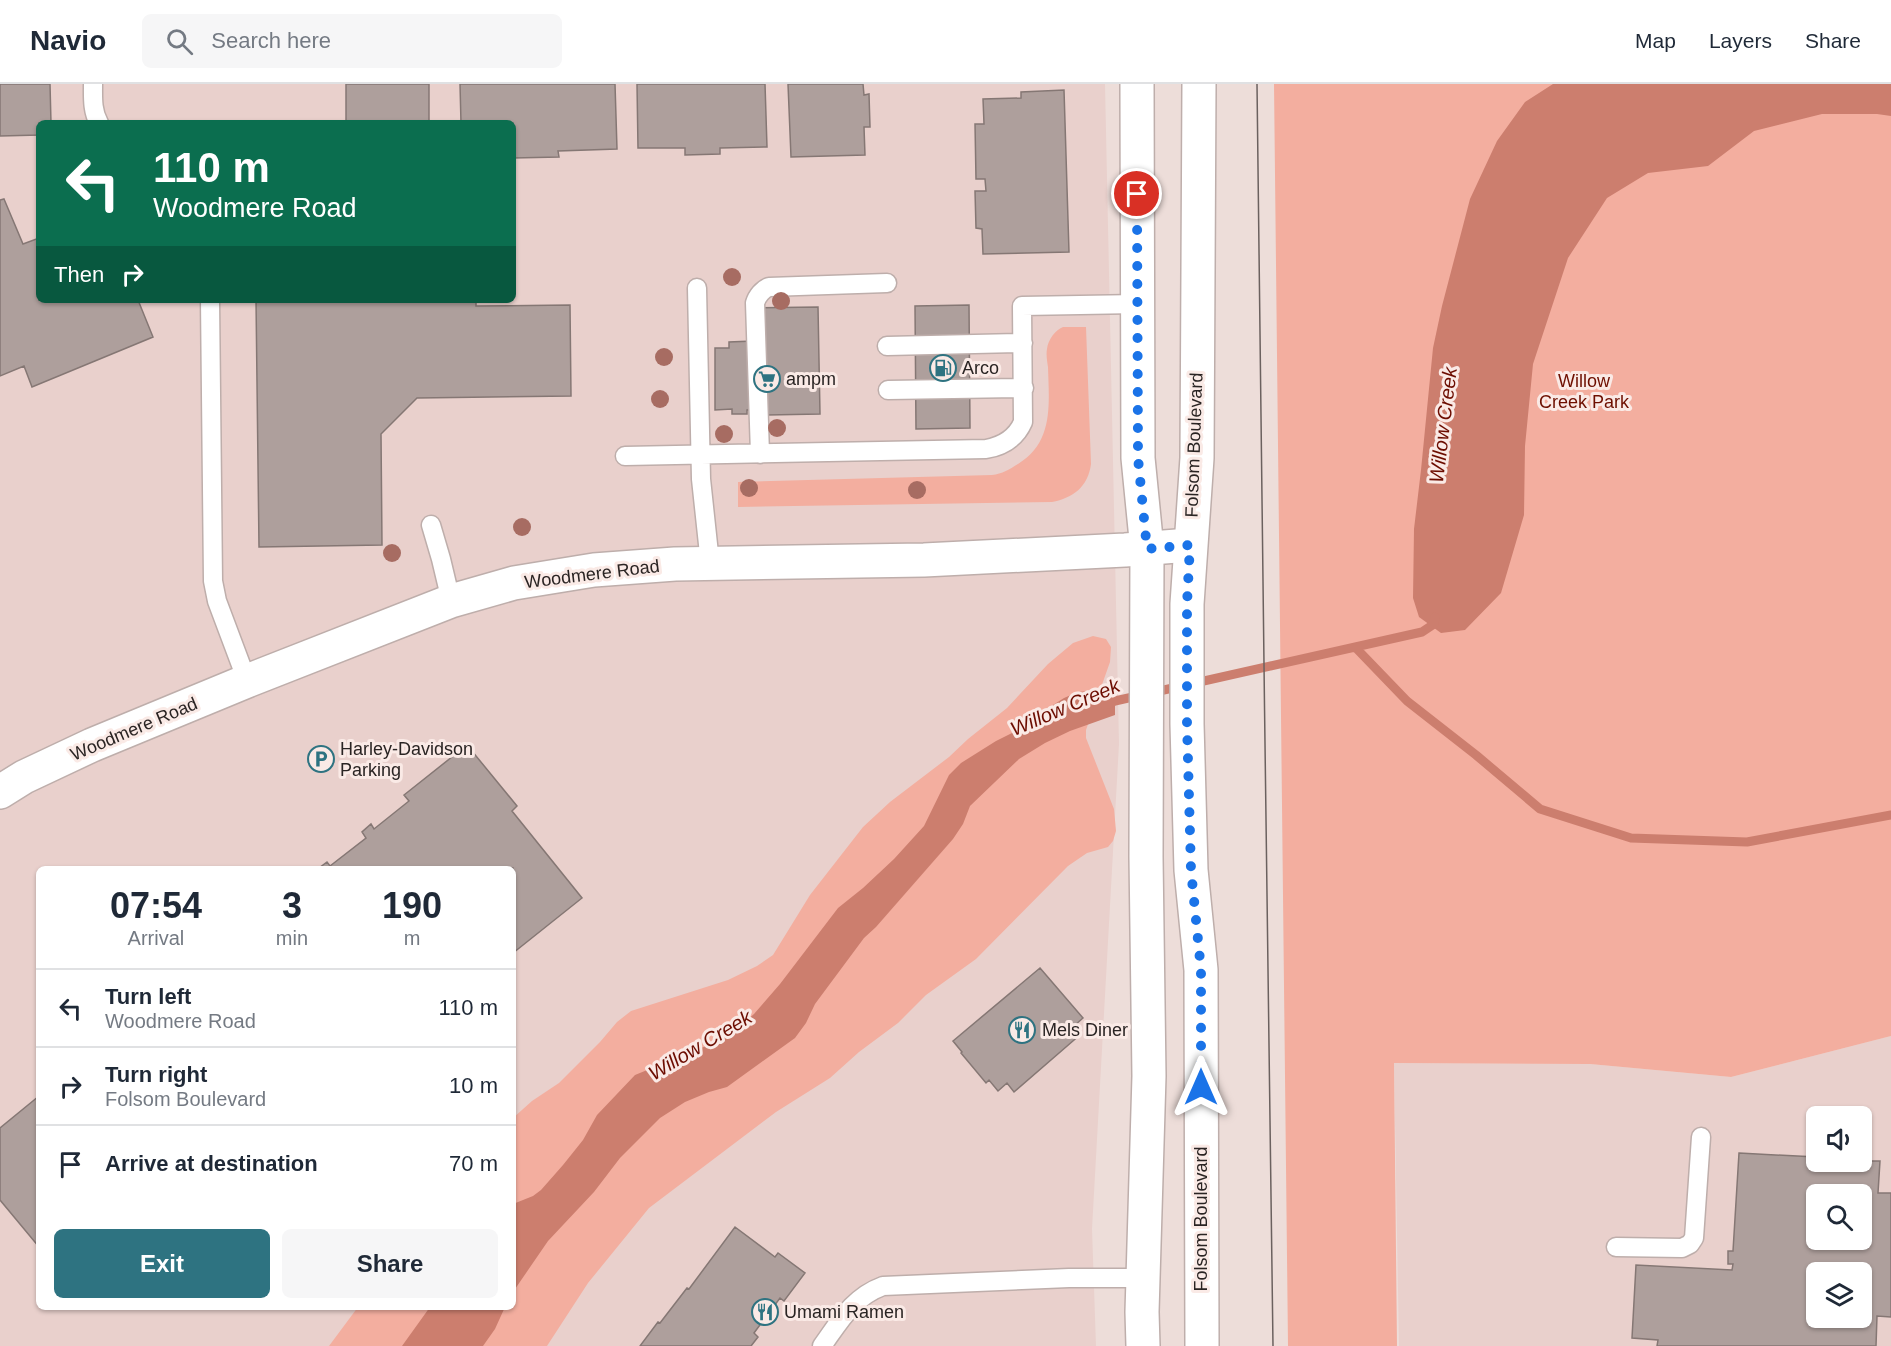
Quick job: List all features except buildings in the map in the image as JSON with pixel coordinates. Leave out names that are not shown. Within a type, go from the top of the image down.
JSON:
[{"type":"main road","points":[[1137,84],[1138,458],[1147,549],[1146,857],[1149,1076],[1143,1346]]},
{"type":"main road","name":"Folsom Boulevard","points":[[1199,84],[1197,458],[1187,604],[1187,724],[1191,870],[1201,970],[1202,1346]]},
{"type":"main road","name":"Woodmere Road","points":[[0,792],[24,777],[92,745],[247,681],[451,601],[514,583],[594,570],[710,563],[924,560],[1190,545]]},
{"type":"lane","points":[[93,84],[94,110],[97,120]]},
{"type":"lane","points":[[760,454],[755,303],[758,297],[765,288],[769,287],[886,283]]},
{"type":"lane","points":[[697,288],[701,488],[710,563]]},
{"type":"lane","points":[[210,303],[213,581],[217,601],[247,681]]},
{"type":"lane","points":[[625,456],[996,448],[1011,440],[1020,429],[1024,416],[1022,306],[1138,304]]},
{"type":"lane","points":[[887,346],[1023,343]]},
{"type":"lane","points":[[888,390],[1024,387]]},
{"type":"lane","points":[[431,525],[451,601]]},
{"type":"lane","points":[[1616,1247],[1682,1248],[1690,1244],[1694,1238],[1701,1137]]},
{"type":"lane","points":[[822,1346],[854,1304],[864,1295],[883,1286],[1070,1278],[1143,1278]]},
{"type":"shaded area","points":[[0,84],[1105,84],[1119,744],[1092,1229],[1096,1346],[0,1346]]},
{"type":"shaded area","points":[[1891,1036],[1891,1346],[1399,1346],[1394,1063],[1590,1064],[1731,1077]]},
{"type":"green space","name":"Willow Creek Park","points":[[1274,84],[1891,84],[1891,1036],[1731,1077],[1590,1064],[1394,1063],[1397,1346],[1288,1346]]},
{"type":"green space","points":[[1063,327],[1086,327],[1091,464],[1083,485],[1067,498],[1052,502],[738,507],[738,482],[992,475],[1009,469],[1030,455],[1044,433],[1048,408],[1047,349],[1052,336]]},
{"type":"green space","points":[[1093,636],[1106,639],[1111,647],[1110,662],[1086,730],[1086,738],[1114,809],[1116,831],[1108,847],[1087,853],[1068,866],[976,959],[926,995],[898,1023],[859,1052],[830,1078],[776,1112],[649,1208],[588,1283],[547,1346],[329,1346],[356,1310],[516,1310],[516,1115],[532,1101],[559,1083],[617,1022],[631,1011],[728,980],[757,966],[773,955],[810,895],[863,827],[890,802],[949,757],[1007,708],[1048,664],[1073,643]]},
{"type":"water","points":[[1553,84],[1891,84],[1891,116],[1822,114],[1754,131],[1708,166],[1648,173],[1607,198],[1568,258],[1533,364],[1525,446],[1524,515],[1501,593],[1465,630],[1441,633],[1419,617],[1413,598],[1414,529],[1433,348],[1470,199],[1497,141],[1525,102]]},
{"type":"water","points":[[1115,689],[1115,715],[1070,731],[1019,759],[970,806],[963,824],[953,839],[864,938],[815,1004],[806,1023],[795,1038],[727,1087],[685,1102],[660,1118],[620,1158],[594,1192],[548,1241],[516,1288],[516,1203],[541,1190],[583,1140],[597,1115],[635,1075],[718,1041],[736,1030],[754,1014],[780,984],[838,908],[894,859],[924,826],[949,775],[961,763],[1024,727],[1064,698],[1078,692]]},
{"type":"water","points":[[428,1310],[504,1310],[495,1329],[483,1346],[402,1346]]},
{"type":"waterway","name":"Willow Creek","points":[[1105,705],[1422,632],[1434,624],[1435,617]]},
{"type":"waterway","points":[[1355,647],[1407,701],[1540,809],[1631,838],[1747,842],[1891,815]]},
{"type":"tram line","points":[[1257,84],[1273,1346]]},
{"type":"place","name":"Arco","points":[[943,368]]},
{"type":"place","name":"ampm","points":[[767,379]]},
{"type":"place","name":"Harley-Davidson Parking","points":[[321,759]]},
{"type":"place","name":"Mels Diner","points":[[1022,1030]]},
{"type":"place","name":"Umami Ramen","points":[[765,1312]]},
{"type":"route","points":[[1137,194],[1138,458],[1147,549],[1190,545],[1187,604],[1187,724],[1191,870],[1201,970],[1201,1087]]}]
